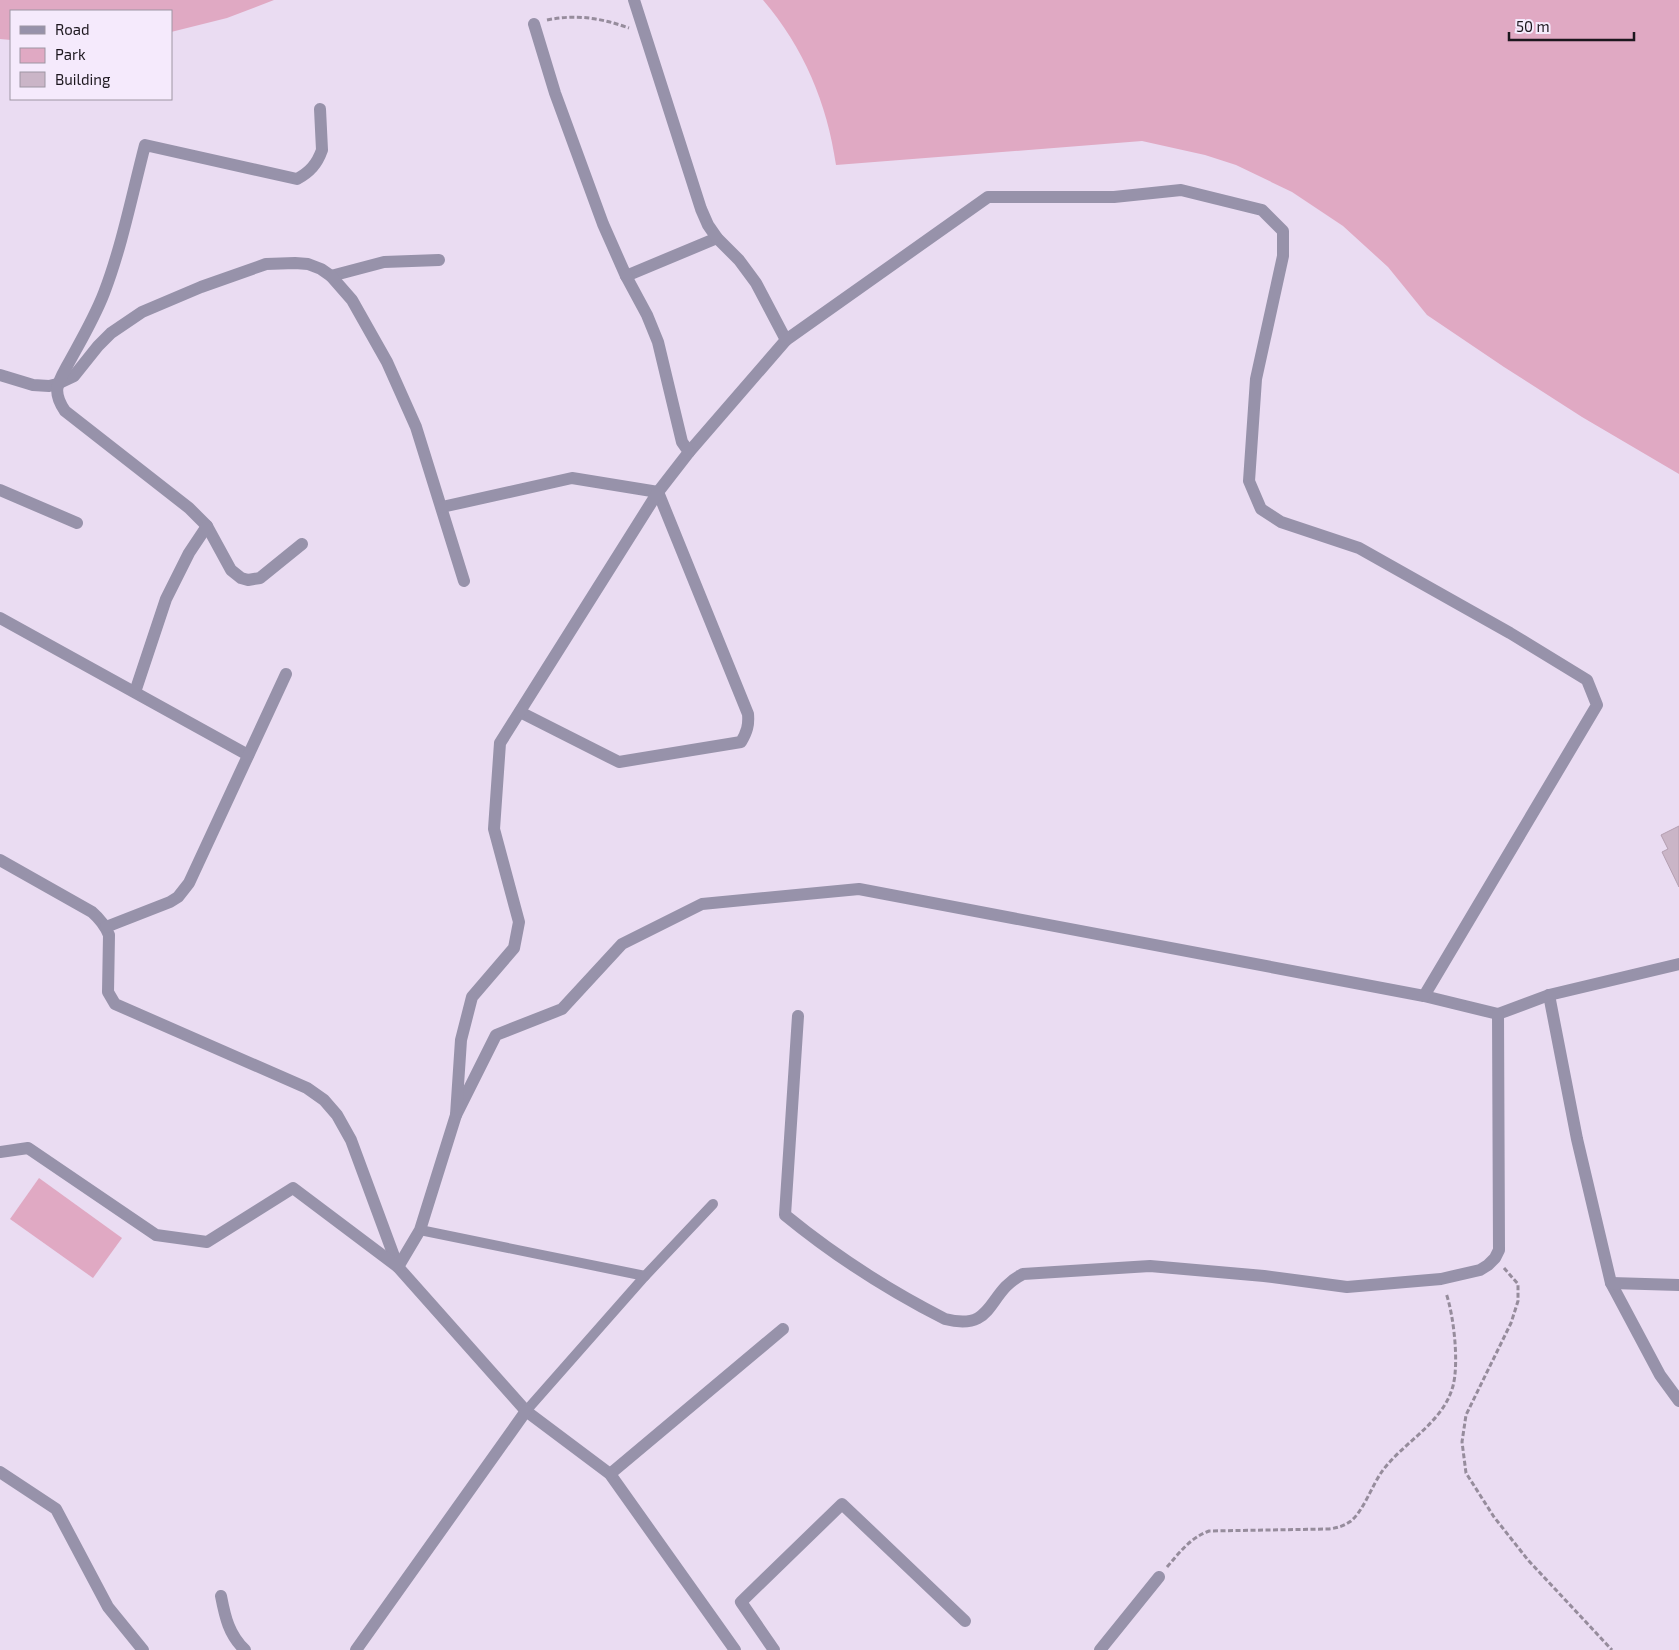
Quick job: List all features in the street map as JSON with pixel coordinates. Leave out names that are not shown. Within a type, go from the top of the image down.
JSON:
[{"type":"street","points":[[634,0],[708,225],[717,238],[739,260],[756,283],[786,340]]},
{"type":"street","points":[[534,24],[555,93],[603,224],[658,342],[682,442],[689,452]]},
{"type":"street","points":[[302,544],[260,578],[248,580],[236,575],[231,570],[207,526],[189,508],[65,411],[57,396],[57,384],[103,294],[118,249],[145,145],[297,179],[313,168],[322,150],[320,108]]},
{"type":"street","points":[[456,1115],[461,1040],[472,997],[514,948],[519,922],[494,829],[500,744],[658,492],[689,452],[786,340],[988,196],[1114,197],[1181,190],[1262,210],[1284,231],[1283,256],[1256,379],[1249,481],[1261,509],[1281,522],[1359,548],[1510,633],[1587,680],[1597,705],[1424,996]]},
{"type":"street","points":[[626,276],[717,238]]},
{"type":"street","points":[[331,276],[384,262],[438,260]]},
{"type":"street","points":[[0,375],[33,385],[49,386],[57,384],[74,376],[98,346],[127,321],[142,312],[252,268],[280,262],[308,264],[331,276],[352,300],[388,362],[416,427],[464,581]]},
{"type":"street","points":[[442,507],[572,478],[658,492]]},
{"type":"street","points":[[0,490],[77,523]]},
{"type":"street","points":[[520,712],[619,762],[741,742],[749,724],[748,714],[658,492]]},
{"type":"street","points":[[135,692],[166,599],[189,553],[207,526]]},
{"type":"street","points":[[0,618],[248,755]]},
{"type":"street","points":[[106,926],[170,902],[183,892],[189,883],[286,674]]},
{"type":"street","points":[[0,860],[100,918],[106,926],[110,944],[108,992],[115,1004],[307,1088],[324,1100],[337,1115],[351,1140],[398,1267]]},
{"type":"street","points":[[398,1267],[420,1230],[456,1115],[496,1035],[562,1009],[622,944],[702,904],[859,888],[1424,996],[1498,1014],[1549,995],[1679,964]]},
{"type":"street","points":[[1549,995],[1577,1140],[1611,1283],[1660,1375],[1679,1400]]},
{"type":"street","points":[[798,1016],[785,1216],[816,1241],[868,1277],[944,1320],[969,1322],[980,1318],[1008,1284],[1023,1274],[1150,1266],[1264,1276],[1347,1287],[1441,1279],[1480,1270],[1495,1258],[1499,1250],[1498,1014]]},
{"type":"street","points":[[0,1152],[28,1148],[156,1235],[207,1242],[293,1188],[398,1267],[526,1411],[610,1474],[735,1650]]},
{"type":"street","points":[[1611,1283],[1679,1285]]},
{"type":"street","points":[[610,1474],[783,1329]]},
{"type":"street","points":[[356,1650],[526,1411]]},
{"type":"street","points":[[0,1472],[56,1509],[108,1608],[143,1650]]},
{"type":"street","points":[[774,1650],[741,1602],[842,1504],[965,1621]]},
{"type":"street","points":[[1100,1650],[1159,1578]]},
{"type":"street","points":[[221,1596],[225,1620],[236,1642],[245,1650]]},
{"type":"lane","points":[[526,1411],[645,1276],[713,1204]]},
{"type":"lane","points":[[420,1230],[645,1276]]},
{"type":"path","points":[[534,24],[563,18],[592,18],[607,20],[646,34]]},
{"type":"path","points":[[1495,1258],[1518,1284],[1518,1301],[1511,1323],[1466,1415],[1462,1442],[1466,1472],[1494,1517],[1528,1560],[1612,1650]]},
{"type":"path","points":[[1159,1578],[1186,1544],[1200,1534],[1209,1531],[1329,1529],[1343,1526],[1351,1521],[1383,1470],[1435,1418],[1447,1401],[1452,1388],[1455,1374],[1453,1325],[1450,1304],[1441,1279]]},
{"type":"green space","points":[[0,0],[274,0],[227,18],[172,32],[172,10],[10,10],[10,40],[0,39]]},
{"type":"green space","points":[[763,0],[1679,0],[1679,474],[1582,417],[1427,315],[1388,267],[1343,226],[1292,192],[1236,165],[1205,155],[1142,141],[836,165],[827,120],[812,77],[778,18]]},
{"type":"green space","points":[[39,1178],[122,1238],[93,1278],[10,1219]]},
{"type":"building","points":[[1679,826],[1679,887],[1662,852],[1668,849],[1661,835]]}]
